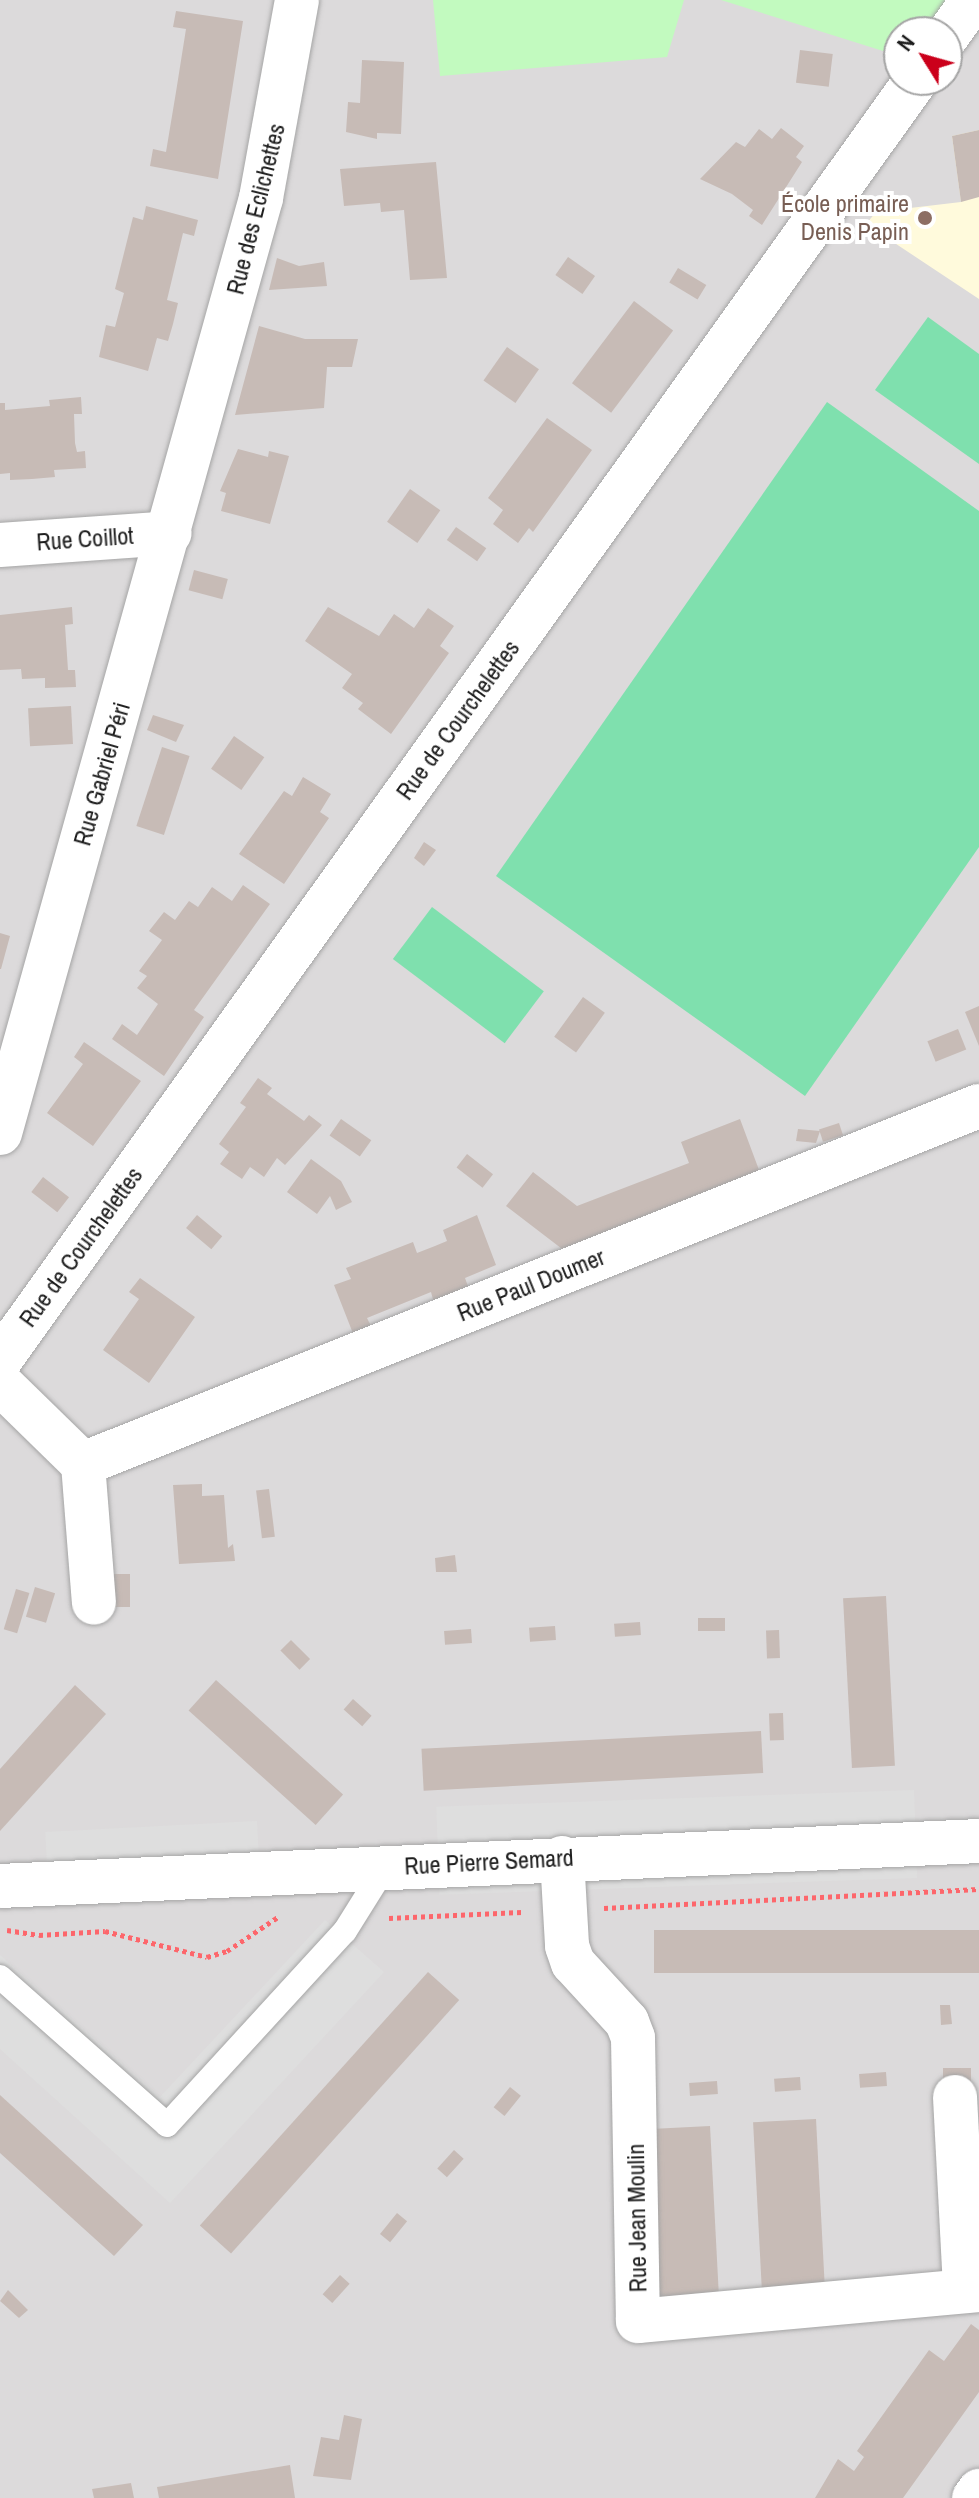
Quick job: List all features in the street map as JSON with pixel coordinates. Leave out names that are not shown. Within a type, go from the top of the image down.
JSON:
[{"type":"street","name":"Rue des Eclichettes","points":[[204,415],[272,155],[297,0]]},
{"type":"street","name":"Rue de Courchelettes","points":[[0,1360],[905,96]]},
{"type":"street","name":"Rue Gabriel Péri","points":[[0,1133],[204,415]]},
{"type":"street","name":"Rue Coillot","points":[[0,545],[170,533]]},
{"type":"street","name":"Rue Paul Doumer","points":[[83,1464],[979,1106]]},
{"type":"street","points":[[0,1383],[83,1464],[94,1603]]},
{"type":"street","name":"Rue Pierre Semard","points":[[0,1886],[979,1841]]},
{"type":"street","name":"Rue Jean Moulin","points":[[562,1858],[565,1910],[573,1963],[627,2022],[633,2038],[638,2321],[972,2290],[955,2097]]},
{"type":"street","points":[[974,2498],[979,2491]]},
{"type":"lane","points":[[0,1977],[167,2125],[357,1915],[385,1867]]},
{"type":"path","points":[[357,1915],[400,1919],[979,1889]]},
{"type":"path","points":[[0,1928],[39,1935],[105,1931],[207,1957],[227,1951],[289,1910]]},
{"type":"shaded area","points":[[0,0],[979,0],[979,2498],[0,2498]]},
{"type":"shaded area","name":"École primaire Denis Papin","points":[[979,130],[979,299],[866,224],[876,212],[961,202],[952,136]]},
{"type":"shaded area","points":[[914,1790],[917,1878],[439,1895],[436,1807]]},
{"type":"shaded area","points":[[257,1821],[259,1858],[47,1869],[45,1832]]},
{"type":"shaded area","points":[[325,1920],[384,1972],[170,2203],[0,2049],[0,1955],[160,2097]]},
{"type":"green space","points":[[433,0],[684,0],[667,57],[440,76]]},
{"type":"green space","points":[[721,0],[948,0],[936,16],[883,16],[883,51]]},
{"type":"green space","points":[[928,317],[979,354],[979,464],[875,390]]},
{"type":"green space","points":[[827,402],[979,511],[979,847],[805,1096],[496,876]]},
{"type":"green space","points":[[432,907],[544,991],[505,1043],[393,959]]},
{"type":"building","points":[[176,11],[243,21],[218,179],[150,166],[153,149],[166,152],[186,29],[173,27]]},
{"type":"building","points":[[800,50],[833,54],[829,87],[796,83]]},
{"type":"building","points":[[362,60],[404,62],[401,134],[377,133],[377,139],[346,132],[348,102],[360,103]]},
{"type":"building","points":[[781,128],[804,146],[796,157],[802,162],[762,225],[749,216],[753,210],[732,194],[700,179],[736,142],[745,147],[759,129],[772,139]]},
{"type":"building","points":[[979,130],[979,197],[961,202],[952,136]]},
{"type":"building","points":[[436,162],[447,278],[410,280],[404,210],[381,212],[380,203],[344,206],[340,169]]},
{"type":"building","points":[[146,206],[198,220],[194,236],[183,233],[167,300],[178,303],[173,324],[168,341],[157,338],[148,371],[99,357],[106,325],[115,327],[124,293],[115,289],[133,217],[143,220]]},
{"type":"building","points":[[568,257],[595,276],[582,294],[555,275]]},
{"type":"building","points":[[277,258],[299,266],[324,262],[327,286],[269,290]]},
{"type":"building","points":[[678,268],[706,285],[698,300],[669,283]]},
{"type":"building","points":[[634,301],[673,330],[611,413],[572,383]]},
{"type":"building","points":[[259,326],[305,339],[358,339],[352,367],[327,367],[324,408],[235,415]]},
{"type":"building","points":[[507,347],[539,369],[515,403],[483,381]]},
{"type":"building","points":[[81,397],[82,414],[74,414],[75,443],[77,452],[85,451],[86,468],[54,470],[55,477],[32,479],[10,480],[10,473],[0,474],[0,403],[5,403],[5,410],[50,406],[49,400]]},
{"type":"building","points":[[547,418],[592,450],[533,532],[529,528],[518,543],[493,524],[503,510],[488,498]]},
{"type":"building","points":[[238,449],[268,457],[269,451],[289,456],[270,524],[221,511],[226,493],[220,491]]},
{"type":"building","points":[[410,489],[440,510],[417,543],[387,522]]},
{"type":"building","points":[[456,527],[486,548],[477,561],[447,540]]},
{"type":"building","points":[[194,570],[228,579],[222,599],[189,590]]},
{"type":"building","points":[[72,607],[73,624],[65,625],[68,670],[75,670],[76,687],[45,688],[45,678],[22,679],[21,669],[0,670],[0,615]]},
{"type":"building","points":[[328,607],[379,636],[394,614],[414,628],[428,608],[454,626],[440,646],[449,653],[391,734],[358,709],[363,703],[342,688],[352,674],[305,641]]},
{"type":"building","points":[[71,706],[73,744],[30,746],[28,708]]},
{"type":"building","points":[[153,715],[184,725],[176,742],[147,730]]},
{"type":"building","points":[[234,736],[264,757],[241,790],[211,769]]},
{"type":"building","points":[[162,747],[190,756],[164,835],[136,826]]},
{"type":"building","points":[[303,777],[331,794],[320,812],[329,818],[284,884],[239,854],[284,791],[292,796]]},
{"type":"building","points":[[424,842],[436,850],[424,866],[414,858]]},
{"type":"building","points":[[243,885],[270,904],[194,1010],[204,1017],[164,1076],[112,1039],[122,1024],[137,1035],[158,1004],[137,988],[147,976],[139,971],[162,940],[149,931],[164,912],[175,920],[189,901],[198,907],[212,887],[232,901]]},
{"type":"building","points":[[0,933],[10,936],[1,969],[0,969]]},
{"type":"building","points":[[583,997],[605,1013],[576,1053],[554,1037]]},
{"type":"building","points":[[979,1006],[979,1046],[965,1012]]},
{"type":"building","points":[[958,1029],[966,1049],[936,1062],[927,1041]]},
{"type":"building","points":[[84,1042],[141,1081],[93,1146],[47,1113],[83,1064],[74,1057]]},
{"type":"building","points":[[258,1078],[272,1088],[267,1094],[304,1121],[309,1115],[322,1125],[285,1165],[277,1158],[264,1177],[250,1167],[242,1179],[220,1164],[229,1152],[219,1144],[246,1107],[240,1103]]},
{"type":"building","points":[[341,1119],[371,1140],[360,1157],[330,1135]]},
{"type":"building","points":[[740,1119],[762,1178],[570,1255],[506,1206],[533,1172],[577,1206],[689,1163],[681,1142]]},
{"type":"building","points":[[839,1123],[843,1135],[823,1142],[819,1129]]},
{"type":"building","points":[[798,1129],[820,1131],[816,1143],[796,1141]]},
{"type":"building","points":[[467,1154],[493,1174],[483,1188],[457,1167]]},
{"type":"building","points":[[311,1159],[341,1181],[352,1202],[336,1210],[330,1196],[317,1214],[287,1192]]},
{"type":"building","points":[[43,1177],[69,1197],[57,1212],[31,1192]]},
{"type":"building","points":[[197,1215],[222,1236],[211,1249],[186,1228]]},
{"type":"building","points":[[477,1215],[496,1265],[465,1278],[469,1289],[434,1303],[431,1292],[367,1318],[372,1328],[354,1336],[334,1285],[351,1279],[346,1268],[413,1242],[417,1253],[435,1246],[447,1241],[443,1230]]},
{"type":"building","points":[[140,1278],[195,1317],[149,1383],[103,1350],[139,1299],[129,1292]]},
{"type":"building","points":[[202,1484],[202,1496],[224,1495],[228,1548],[233,1544],[235,1561],[179,1564],[173,1485]]},
{"type":"building","points":[[269,1489],[275,1537],[262,1538],[256,1491]]},
{"type":"building","points":[[455,1555],[457,1572],[436,1572],[435,1558]]},
{"type":"building","points":[[113,1574],[130,1574],[130,1607],[113,1607]]},
{"type":"building","points":[[35,1587],[55,1593],[46,1623],[26,1617]]},
{"type":"building","points":[[16,1589],[29,1593],[17,1633],[4,1629]]},
{"type":"building","points":[[886,1596],[895,1766],[852,1768],[843,1598]]},
{"type":"building","points":[[698,1618],[725,1618],[725,1631],[698,1631]]},
{"type":"building","points":[[640,1622],[641,1635],[615,1637],[614,1624]]},
{"type":"building","points":[[555,1626],[556,1640],[530,1642],[529,1628]]},
{"type":"building","points":[[471,1629],[472,1643],[445,1645],[444,1631]]},
{"type":"building","points":[[766,1630],[779,1630],[780,1658],[767,1658]]},
{"type":"building","points":[[291,1640],[310,1659],[299,1670],[280,1651]]},
{"type":"building","points":[[216,1680],[343,1794],[316,1825],[189,1710]]},
{"type":"building","points":[[75,1685],[106,1714],[0,1831],[0,1769]]},
{"type":"building","points":[[353,1699],[372,1716],[362,1726],[344,1709]]},
{"type":"building","points":[[769,1713],[783,1713],[784,1740],[770,1740]]},
{"type":"building","points":[[761,1731],[763,1773],[424,1791],[421,1749]]},
{"type":"building","points":[[654,1930],[979,1930],[979,1973],[654,1973]]},
{"type":"building","points":[[428,1972],[459,2000],[231,2254],[200,2225]]},
{"type":"building","points":[[940,2005],[950,2005],[952,2024],[941,2025]]},
{"type":"building","points":[[943,2068],[971,2068],[971,2081],[943,2081]]},
{"type":"building","points":[[886,2072],[887,2086],[860,2088],[859,2074]]},
{"type":"building","points":[[800,2077],[801,2090],[775,2092],[774,2079]]},
{"type":"building","points":[[717,2081],[718,2094],[690,2096],[689,2083]]},
{"type":"building","points":[[510,2087],[521,2096],[505,2116],[494,2107]]},
{"type":"building","points":[[0,2095],[143,2225],[114,2256],[0,2153]]},
{"type":"building","points":[[816,2119],[825,2297],[762,2300],[753,2122]]},
{"type":"building","points":[[710,2126],[719,2302],[655,2305],[646,2129]]},
{"type":"building","points":[[454,2150],[464,2159],[447,2177],[437,2169]]},
{"type":"building","points":[[397,2213],[407,2221],[390,2242],[380,2234]]},
{"type":"building","points":[[340,2275],[350,2284],[332,2303],[323,2294]]},
{"type":"building","points":[[8,2290],[28,2310],[19,2318],[0,2301]]},
{"type":"building","points":[[971,2324],[979,2330],[979,2392],[903,2498],[815,2498],[838,2459],[854,2471],[864,2457],[857,2451],[929,2350],[944,2361]]},
{"type":"building","points":[[344,2415],[362,2419],[351,2480],[313,2476],[321,2437],[339,2440]]},
{"type":"building","points":[[290,2465],[295,2498],[159,2498],[157,2487]]},
{"type":"building","points":[[131,2483],[134,2498],[94,2498],[92,2489]]},
{"type":"place","name":"École primaire Denis Papin","points":[[925,218]]}]
